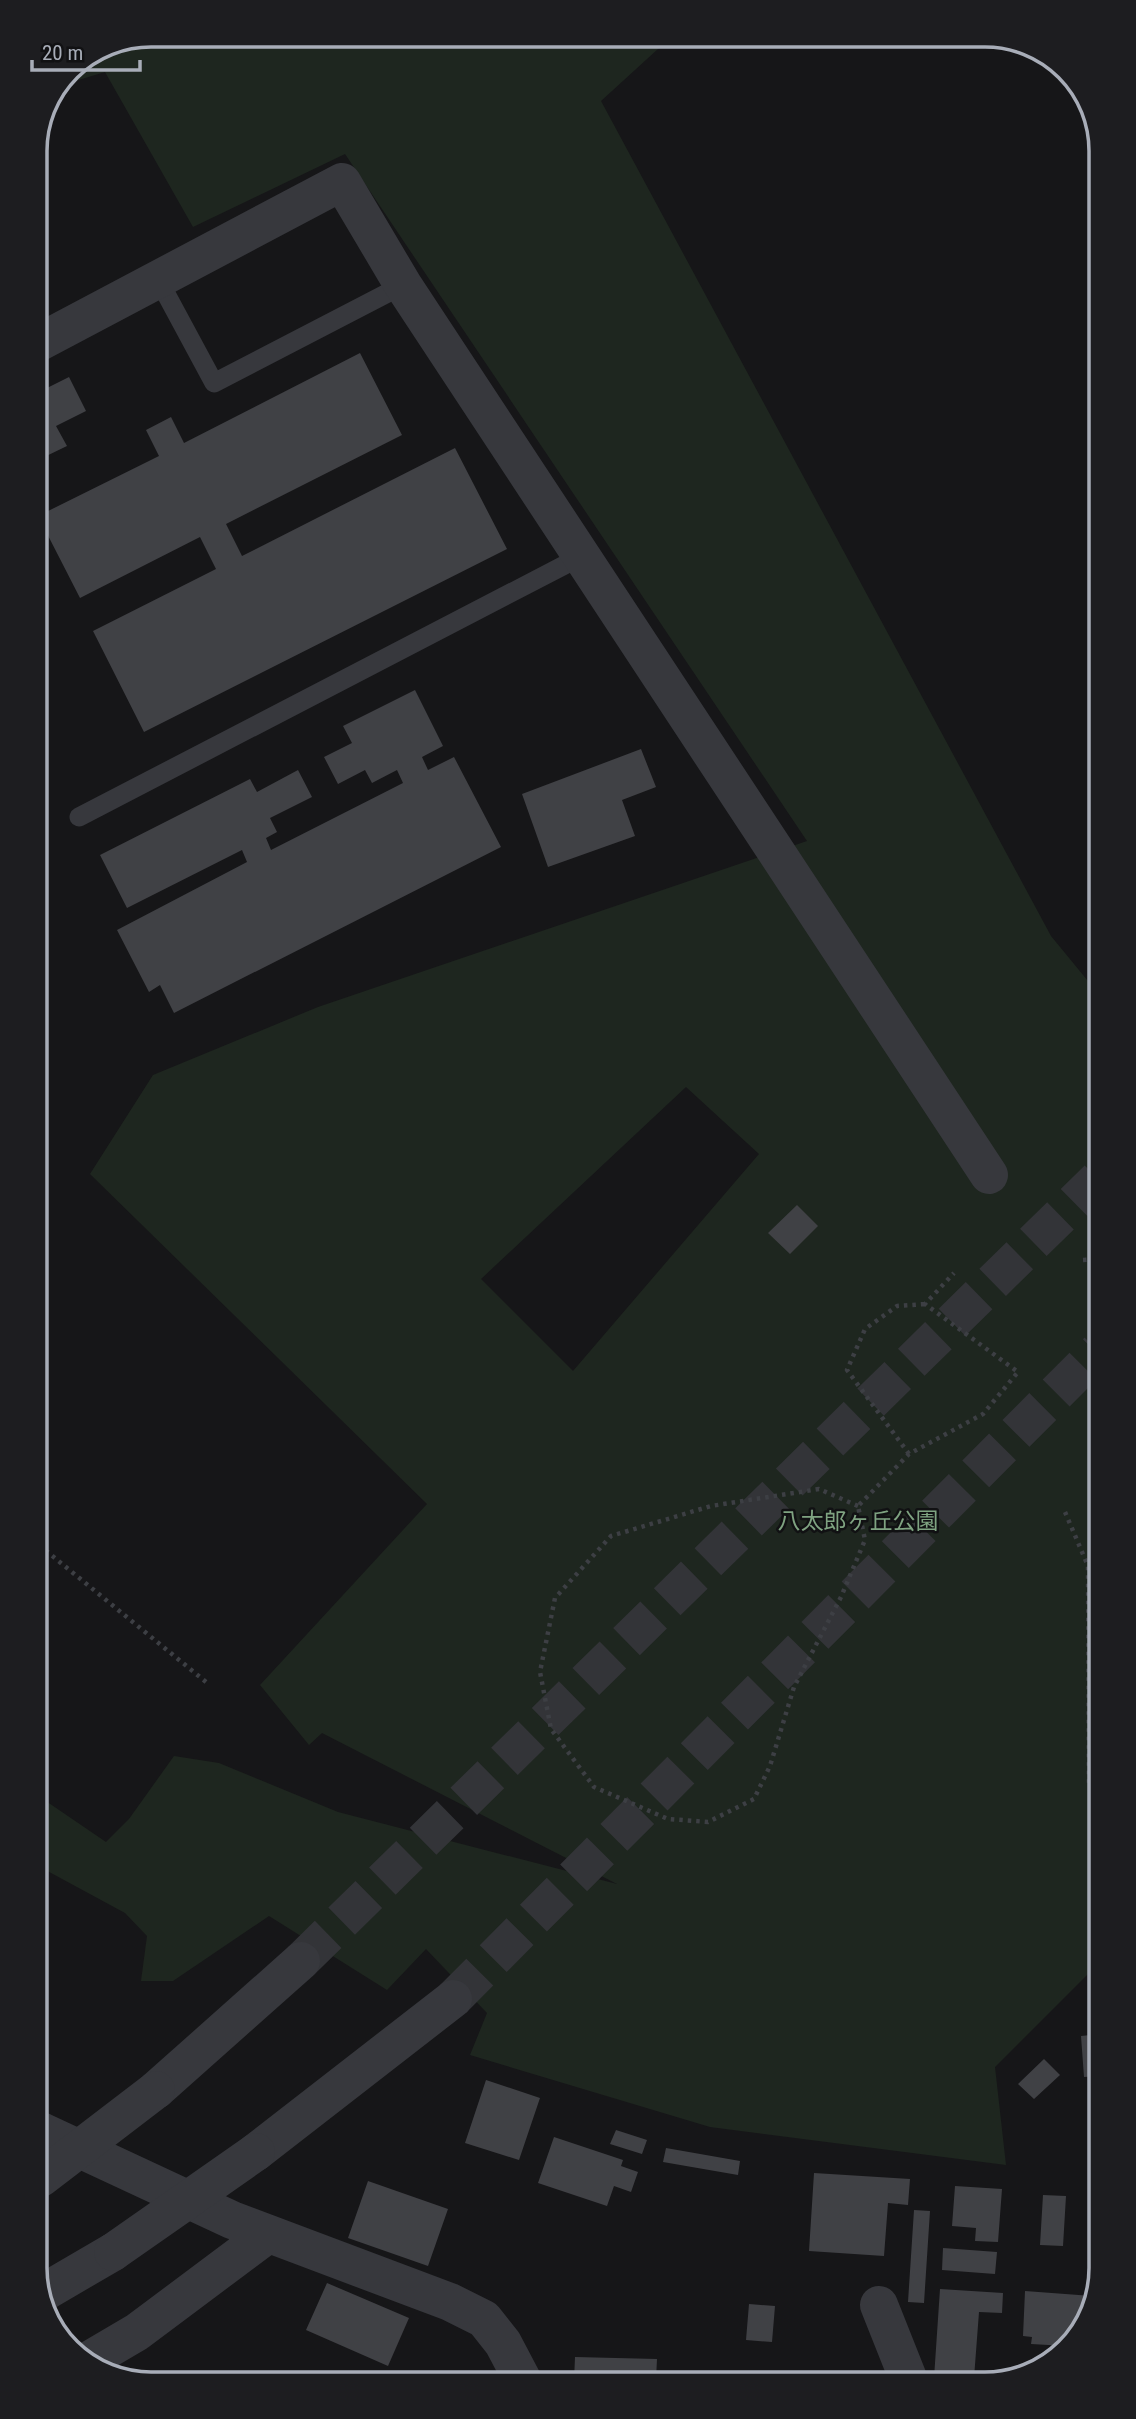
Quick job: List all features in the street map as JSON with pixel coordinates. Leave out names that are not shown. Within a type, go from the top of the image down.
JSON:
[{"type":"street","points":[[47,338],[342,182],[402,285],[989,1175]]},
{"type":"street","points":[[47,2173],[156,2090],[301,1961]]},
{"type":"street","points":[[49,2289],[113,2252],[256,2152],[453,1999]]},
{"type":"street","points":[[47,2134],[268,2234],[450,2302],[484,2319],[503,2343],[518,2372]]},
{"type":"street","points":[[96,2356],[137,2332],[268,2234]]},
{"type":"street","points":[[879,2305],[906,2372]]},
{"type":"lane","points":[[158,279],[214,383],[402,285]]},
{"type":"lane","points":[[79,817],[580,557]]},
{"type":"path","points":[[1083,1260],[1089,1260]]},
{"type":"path","points":[[925,1304],[954,1273]]},
{"type":"path","points":[[858,1506],[909,1454],[983,1414],[1017,1373],[925,1304],[897,1306],[865,1329],[846,1370],[909,1454]]},
{"type":"path","points":[[819,1489],[858,1506],[864,1540],[841,1597],[794,1687],[770,1766],[754,1799],[708,1822],[682,1821],[668,1819],[594,1787],[551,1729],[540,1672],[555,1598],[611,1536],[711,1506],[819,1489]]},
{"type":"path","points":[[1065,1512],[1088,1566],[1089,1783]]},
{"type":"path","points":[[47,1552],[206,1682]]},
{"type":"green space","name":"八太郎ヶ丘公園","points":[[151,47],[660,47],[601,101],[1051,936],[1089,982],[1089,1973],[995,2067],[1006,2165],[710,2127],[470,2055],[487,2013],[426,1949],[387,1990],[269,1916],[173,1981],[141,1981],[147,1936],[125,1913],[47,1871],[47,1802],[106,1842],[129,1819],[174,1756],[219,1763],[338,1812],[617,1884],[322,1733],[309,1745],[260,1685],[427,1504],[90,1174],[153,1075],[318,1007],[807,841],[345,154],[193,227],[105,72],[76,81],[94,65],[112,55]],"holes":[[[686,1087],[759,1154],[573,1371],[481,1279]]]},
{"type":"building","points":[[360,353],[402,435],[226,524],[242,556],[455,448],[507,549],[144,732],[93,631],[216,569],[200,537],[80,598],[47,534],[47,512],[159,456],[146,430],[171,417],[184,443]]},
{"type":"building","points":[[69,377],[86,411],[56,426],[67,446],[47,456],[47,388]]},
{"type":"building","points":[[415,690],[443,746],[422,757],[428,770],[454,757],[501,847],[174,1013],[160,985],[149,992],[117,930],[247,862],[242,850],[127,908],[100,855],[250,779],[257,792],[298,770],[312,797],[270,818],[277,832],[266,838],[271,850],[403,783],[397,770],[372,783],[365,770],[338,784],[324,757],[352,743],[343,726]]},
{"type":"building","points":[[641,749],[656,787],[622,800],[635,836],[548,867],[522,794]]},
{"type":"building","points":[[797,1205],[818,1226],[790,1254],[768,1233]]},
{"type":"building","points":[[1089,2035],[1089,2077],[1084,2077],[1081,2036]]},
{"type":"building","points":[[1044,2059],[1060,2075],[1034,2099],[1018,2084]]},
{"type":"building","points":[[486,2080],[540,2098],[519,2160],[465,2143]]},
{"type":"building","points":[[616,2130],[647,2140],[642,2154],[610,2144]]},
{"type":"building","points":[[554,2137],[623,2160],[621,2166],[638,2172],[631,2192],[614,2186],[607,2206],[538,2183]]},
{"type":"building","points":[[666,2148],[740,2161],[738,2175],[663,2162]]},
{"type":"building","points":[[814,2173],[910,2179],[908,2205],[888,2203],[884,2256],[809,2251]]},
{"type":"building","points":[[368,2181],[448,2209],[428,2266],[348,2238]]},
{"type":"building","points":[[955,2186],[1002,2189],[998,2242],[975,2241],[976,2228],[952,2226]]},
{"type":"building","points":[[1043,2195],[1066,2196],[1063,2246],[1040,2245]]},
{"type":"building","points":[[914,2210],[930,2211],[924,2303],[908,2302]]},
{"type":"building","points":[[943,2248],[997,2252],[995,2274],[942,2270]]},
{"type":"building","points":[[327,2283],[409,2318],[388,2366],[306,2330]]},
{"type":"building","points":[[940,2289],[1003,2293],[1002,2313],[979,2312],[974,2372],[934,2372]]},
{"type":"building","points":[[1025,2291],[1085,2295],[1078,2314],[1067,2331],[1053,2345],[1031,2344],[1032,2337],[1023,2336]]},
{"type":"building","points":[[749,2304],[775,2306],[772,2342],[746,2340]]},
{"type":"building","points":[[575,2357],[657,2359],[656,2372],[574,2372]]},
{"type":"tunnel","points":[[301,1961],[1089,1188]]},
{"type":"tunnel","points":[[453,1999],[1089,1360]]}]
